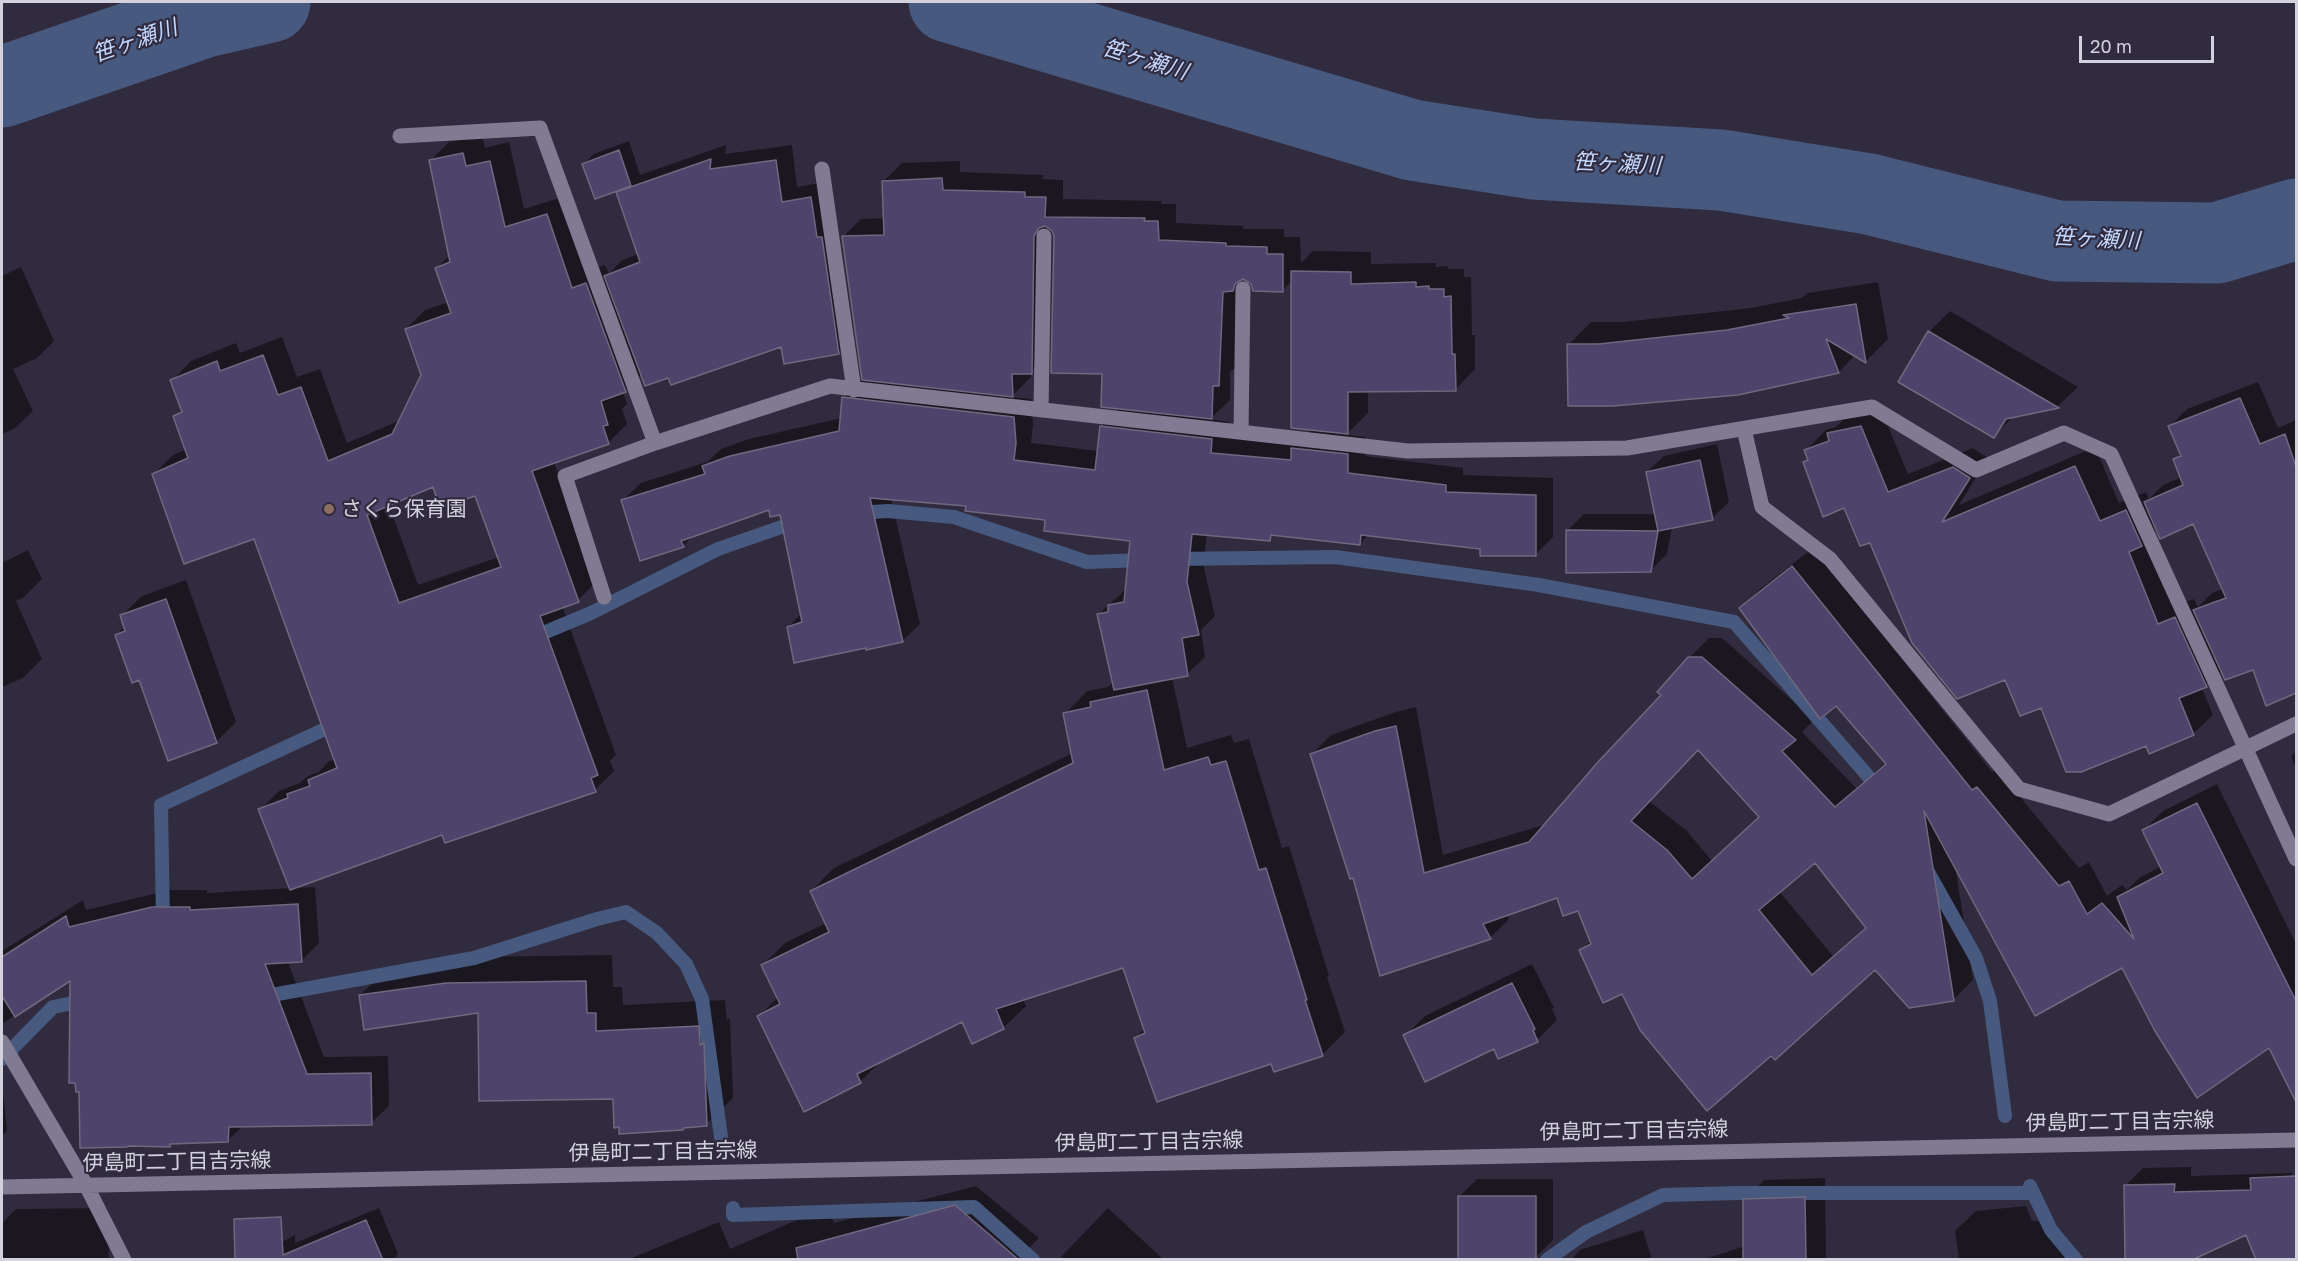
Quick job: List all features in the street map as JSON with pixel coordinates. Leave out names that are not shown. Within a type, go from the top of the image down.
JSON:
[{"type":"street","points":[[400,136],[540,128],[655,443]]},
{"type":"street","points":[[822,169],[855,390]]},
{"type":"street","points":[[1041,410],[1044,236]]},
{"type":"street","points":[[1241,432],[1243,289]]},
{"type":"street","points":[[604,597],[565,476],[655,443],[830,386],[1408,452],[1628,448],[1872,407],[1976,470],[2064,433],[2111,454],[2296,859]]},
{"type":"street","points":[[1744,429],[1762,507],[1830,559],[2019,789],[2109,814],[2296,724]]},
{"type":"street","points":[[3,1045],[86,1185],[124,1260]]},
{"type":"street","name":"伊島町二丁目吉宗線","points":[[2,1186],[2296,1140]]},
{"type":"building","points":[[619,150],[631,186],[595,199],[582,164]]},
{"type":"building","points":[[463,153],[466,166],[490,161],[505,227],[547,214],[572,288],[586,283],[626,392],[601,401],[608,425],[603,426],[609,444],[532,471],[579,602],[540,616],[598,775],[591,778],[596,792],[445,843],[442,835],[290,890],[258,809],[288,798],[287,794],[310,786],[308,780],[337,768],[254,539],[184,564],[152,474],[188,458],[173,416],[182,412],[170,380],[217,361],[220,371],[263,355],[278,395],[301,387],[328,461],[392,434],[421,375],[405,329],[451,313],[435,268],[450,262],[429,160]],"holes":[[[433,487],[440,508],[475,496],[501,567],[399,603],[367,515]]]},
{"type":"building","points":[[711,159],[710,169],[776,160],[782,202],[811,197],[817,237],[822,237],[839,354],[784,364],[781,347],[671,385],[668,378],[645,386],[604,276],[640,262],[616,192]]},
{"type":"building","points":[[942,178],[943,190],[1025,192],[1025,197],[1046,197],[1045,217],[1145,218],[1144,221],[1158,221],[1159,240],[1267,247],[1267,254],[1283,254],[1283,292],[1253,291],[1251,284],[1243,279],[1235,284],[1233,291],[1223,292],[1219,386],[1213,386],[1212,419],[1101,407],[1102,374],[1051,373],[1054,236],[1052,231],[1045,226],[1039,228],[1034,236],[1032,374],[1012,374],[1013,397],[862,380],[842,236],[884,235],[882,181]]},
{"type":"building","points":[[1291,271],[1351,272],[1351,284],[1416,282],[1416,287],[1429,286],[1429,289],[1444,289],[1444,297],[1451,296],[1452,354],[1455,354],[1456,391],[1348,392],[1348,434],[1291,428]]},
{"type":"building","points":[[1856,304],[1866,363],[1826,339],[1839,373],[1738,395],[1613,406],[1568,406],[1567,344],[1599,344],[1727,330],[1789,318],[1783,315]]},
{"type":"building","points":[[1928,331],[2059,408],[2006,419],[1994,438],[1898,382]]},
{"type":"building","points":[[842,397],[1014,417],[1016,443],[1014,460],[1095,470],[1100,426],[1212,439],[1211,453],[1291,460],[1291,448],[1348,454],[1348,473],[1446,485],[1446,492],[1536,495],[1536,556],[1480,556],[1480,549],[1361,535],[1360,545],[1271,535],[1270,541],[1192,534],[1187,582],[1199,635],[1182,638],[1188,676],[1114,690],[1097,614],[1108,612],[1108,605],[1124,602],[1130,541],[1044,531],[1045,520],[965,511],[966,506],[870,498],[903,642],[794,663],[787,627],[802,622],[780,515],[770,517],[769,510],[681,541],[684,547],[640,561],[621,500],[705,474],[702,466],[730,456],[839,431]]},
{"type":"building","points":[[2240,398],[2260,444],[2285,434],[2296,467],[2296,693],[2266,706],[2253,670],[2225,680],[2193,610],[2226,598],[2193,524],[2160,539],[2144,502],[2183,485],[2173,459],[2181,456],[2168,426]]},
{"type":"building","points":[[1861,426],[1888,492],[1953,467],[1970,478],[1942,522],[2075,466],[2100,521],[2126,510],[2142,546],[2129,552],[2158,624],[2175,617],[2207,687],[2179,698],[2194,735],[2149,754],[2146,746],[2081,772],[2066,772],[2041,708],[2020,716],[2005,680],[1957,699],[1912,643],[1870,543],[1860,546],[1844,508],[1823,517],[1803,462],[1808,460],[1804,450],[1829,441],[1827,433]]},
{"type":"building","points":[[1700,460],[1713,520],[1658,531],[1646,472]]},
{"type":"building","points":[[1566,530],[1658,531],[1651,572],[1566,573]]},
{"type":"building","points":[[1792,566],[1972,790],[1977,787],[2059,886],[2069,881],[2087,914],[2102,903],[2134,939],[2117,897],[2163,873],[2142,830],[2197,803],[2296,1001],[2296,1102],[2269,1048],[2197,1098],[2155,1031],[2122,968],[2035,1016],[1924,811],[1954,1001],[1909,1008],[1875,970],[1775,1060],[1771,1056],[1707,1111],[1640,1030],[1622,994],[1603,1003],[1579,950],[1591,944],[1578,911],[1563,916],[1557,898],[1483,924],[1491,939],[1380,976],[1353,878],[1350,879],[1310,754],[1396,726],[1424,873],[1529,842],[1598,762],[1661,695],[1657,692],[1688,657],[1702,657],[1796,740],[1782,751],[1835,807],[1886,764],[1836,706],[1820,719],[1739,608]],"holes":[[[1698,750],[1759,817],[1692,879],[1667,850],[1631,821]],[[1815,863],[1866,928],[1812,975],[1759,910]]]},
{"type":"building","points":[[166,599],[217,743],[168,761],[139,680],[132,683],[115,635],[125,631],[120,615]]},
{"type":"building","points":[[1147,690],[1164,770],[1208,757],[1211,765],[1226,761],[1259,870],[1266,868],[1323,1056],[1274,1072],[1271,1064],[1157,1102],[1134,1038],[1145,1033],[1123,968],[996,1009],[1004,1029],[972,1044],[962,1022],[857,1074],[861,1083],[804,1112],[757,1016],[780,1004],[761,965],[829,932],[810,891],[1073,763],[1063,713],[1091,707],[1090,702]]},
{"type":"building","points":[[298,904],[302,962],[265,964],[307,1074],[371,1073],[372,1125],[229,1127],[228,1142],[170,1144],[170,1147],[80,1148],[79,1092],[76,1092],[75,1083],[69,1083],[70,981],[15,1017],[2,996],[2,957],[66,916],[69,927],[152,907],[190,907],[190,910]]},
{"type":"building","points":[[586,981],[587,1013],[596,1013],[596,1031],[699,1026],[700,1045],[704,1043],[707,1126],[683,1128],[683,1130],[619,1134],[619,1127],[614,1128],[613,1099],[479,1101],[478,1013],[364,1030],[359,995],[446,983]]},
{"type":"building","points":[[1512,983],[1535,1029],[1533,1030],[1538,1042],[1498,1059],[1494,1049],[1425,1082],[1403,1035]]},
{"type":"building","points":[[2296,1176],[2296,1260],[2256,1260],[2246,1235],[2194,1259],[2125,1260],[2124,1185],[2175,1184],[2174,1192],[2251,1190],[2250,1178]]},
{"type":"building","points":[[1458,1196],[1536,1196],[1536,1260],[1458,1260]]},
{"type":"building","points":[[1805,1197],[1806,1260],[1743,1260],[1743,1199]]},
{"type":"building","points":[[955,1205],[1019,1260],[798,1260],[796,1248]]},
{"type":"building","points":[[281,1217],[283,1255],[366,1220],[383,1260],[235,1260],[234,1219]]},
{"type":"waterway","name":"笹ヶ瀬川","points":[[2,87],[205,17],[270,2]]},
{"type":"waterway","name":"笹ヶ瀬川","points":[[949,2],[1412,140],[1534,159],[1721,170],[1869,194],[2057,241],[2217,243],[2296,219]]},
{"type":"waterway","points":[[857,513],[888,511],[954,517],[1087,562],[1145,560]]},
{"type":"waterway","points":[[529,639],[591,613],[718,549],[799,521]]},
{"type":"waterway","points":[[1173,559],[1335,557],[1539,585],[1734,622],[1881,791]]},
{"type":"waterway","points":[[163,924],[161,805],[338,723]]},
{"type":"waterway","points":[[1928,872],[1976,958],[1990,1001],[2005,1116]]},
{"type":"waterway","points":[[259,995],[272,995],[474,958],[626,912],[657,933],[686,964],[702,999],[721,1137]]},
{"type":"waterway","points":[[2,1059],[53,1007],[88,1000]]},
{"type":"waterway","points":[[2030,1186],[2051,1230],[2076,1260]]},
{"type":"waterway","points":[[1547,1260],[1586,1232],[1663,1195],[2033,1193]]},
{"type":"waterway","points":[[733,1208],[733,1215],[974,1207],[1033,1260]]},
{"type":"place","name":"さくら保育園","points":[[329,509]]}]
